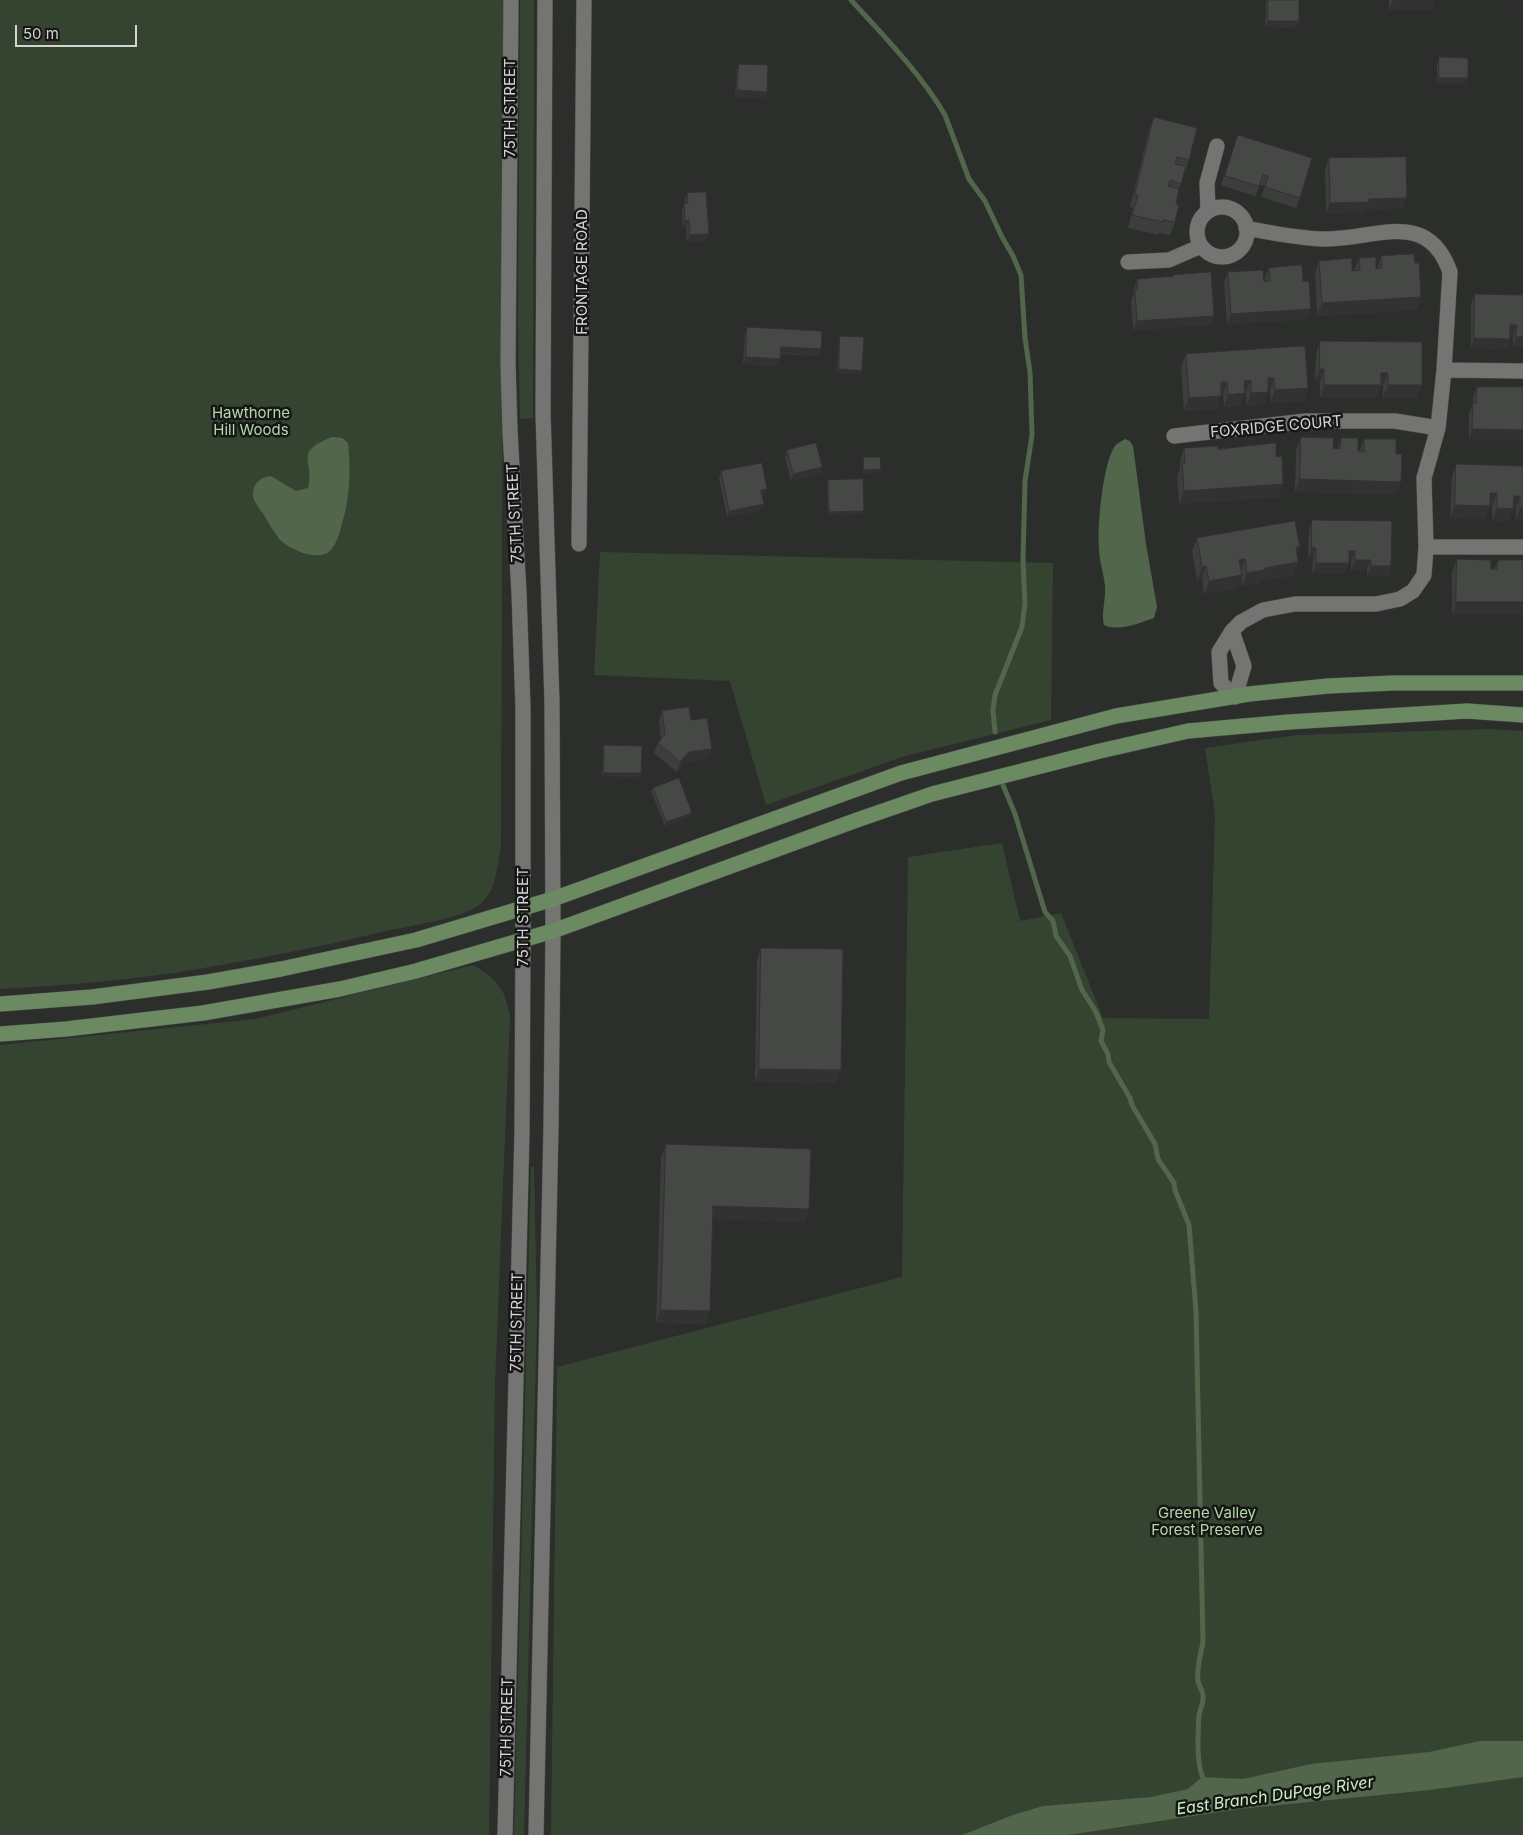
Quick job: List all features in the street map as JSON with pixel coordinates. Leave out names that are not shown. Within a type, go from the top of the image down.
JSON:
[{"type":"main road","name":"75TH STREET","points":[[505,1835],[522,1131],[523,940],[523,717],[520,593],[510,431],[508,363],[510,0]]},
{"type":"main road","name":"75TH STREET","points":[[536,1835],[551,1127],[553,931],[552,684],[543,413],[545,0]]},
{"type":"main road","name":"FRONTAGE ROAD","points":[[580,544],[584,0]]},
{"type":"main road","points":[[1208,211],[1207,183],[1217,146]]},
{"type":"main road","points":[[1216,208],[1232,209],[1244,220],[1246,228],[1244,245],[1231,256],[1222,258],[1206,252],[1201,246],[1197,231],[1202,216],[1216,208]]},
{"type":"main road","points":[[1235,697],[1221,683],[1219,652],[1232,631],[1241,622],[1263,610],[1295,604],[1376,604],[1400,599],[1413,591],[1424,575],[1426,547],[1424,478],[1438,428],[1444,370],[1450,272],[1446,259],[1436,245],[1419,235],[1399,230],[1324,239],[1290,236],[1246,228]]},
{"type":"main road","points":[[1128,262],[1168,260],[1201,246]]},
{"type":"main road","points":[[1444,370],[1523,371]]},
{"type":"main road","name":"FOXRIDGE COURT","points":[[1174,436],[1306,421],[1395,421],[1438,428]]},
{"type":"main road","points":[[1426,547],[1523,547]]},
{"type":"main road","points":[[1232,631],[1244,666],[1235,697]]},
{"type":"main road","points":[[0,1004],[157,990],[281,969],[416,940],[553,899],[901,773],[1116,716],[1235,697],[1328,686],[1393,682],[1523,683]]},
{"type":"main road","points":[[0,1034],[138,1022],[203,1013],[289,998],[416,971],[553,931],[932,794],[1100,751],[1188,731],[1289,722],[1467,711],[1523,715]]},
{"type":"green space","name":"Hawthorne Hill Woods","points":[[0,0],[504,0],[501,844],[495,878],[489,894],[484,901],[469,911],[434,922],[205,968],[108,981],[0,989]]},
{"type":"green space","points":[[520,0],[534,0],[533,418],[520,419],[518,320]]},
{"type":"green space","points":[[600,552],[1053,563],[1051,720],[905,756],[766,805],[730,681],[594,675]]},
{"type":"green space","name":"Greene Valley Forest Preserve","points":[[1489,729],[1523,731],[1523,1835],[551,1835],[557,1367],[902,1277],[908,857],[1002,843],[1020,921],[1061,913],[1103,1018],[1209,1019],[1215,814],[1205,748],[1297,735]]},
{"type":"green space","points":[[473,965],[488,975],[498,985],[505,997],[510,1015],[495,1383],[489,1835],[0,1835],[0,1045],[256,1019]]},
{"type":"green space","points":[[531,1167],[534,1167],[537,1314],[524,1835],[514,1835]]},
{"type":"water","points":[[332,437],[342,438],[348,443],[350,474],[347,504],[339,535],[333,547],[322,555],[310,555],[297,551],[281,541],[256,503],[253,492],[255,485],[259,481],[271,476],[296,491],[308,488],[310,479],[308,453],[312,448]]},
{"type":"water","points":[[1125,439],[1130,441],[1133,446],[1146,544],[1157,607],[1154,618],[1116,628],[1104,625],[1103,620],[1105,586],[1099,553],[1099,525],[1107,466],[1115,446]]},
{"type":"water","name":"East Branch DuPage River","points":[[1480,1741],[1523,1741],[1523,1777],[1430,1790],[1239,1809],[1068,1835],[962,1835],[1013,1815],[1043,1806],[1151,1797],[1188,1789],[1202,1777],[1243,1779],[1311,1764],[1429,1752]]},
{"type":"building","points":[[1268,0],[1299,0],[1299,21],[1268,21]]},
{"type":"building","points":[[1393,0],[1434,0],[1393,1]]},
{"type":"building","points":[[1439,57],[1468,58],[1468,78],[1439,78]]},
{"type":"building","points":[[739,64],[768,65],[767,92],[737,90]]},
{"type":"building","points":[[1154,117],[1197,128],[1189,160],[1177,157],[1175,164],[1186,166],[1181,184],[1170,180],[1168,186],[1179,189],[1176,204],[1179,205],[1175,222],[1163,220],[1163,222],[1132,215],[1138,195],[1135,194]]},
{"type":"building","points":[[1238,135],[1312,158],[1300,198],[1265,187],[1268,176],[1263,175],[1259,186],[1225,176]]},
{"type":"building","points":[[1406,157],[1407,198],[1369,199],[1369,202],[1330,203],[1329,158]]},
{"type":"building","points":[[706,192],[709,234],[690,235],[689,220],[685,221],[684,203],[688,203],[687,193]]},
{"type":"building","points":[[1414,254],[1415,263],[1419,263],[1421,297],[1322,303],[1319,261],[1352,258],[1352,271],[1360,270],[1359,258],[1376,257],[1376,269],[1382,268],[1381,256]]},
{"type":"building","points":[[1302,265],[1303,281],[1309,281],[1311,309],[1231,314],[1228,272],[1263,270],[1264,281],[1270,281],[1269,268]]},
{"type":"building","points":[[1211,272],[1214,316],[1137,321],[1135,291],[1138,290],[1137,279]]},
{"type":"building","points":[[1475,294],[1523,295],[1523,337],[1516,337],[1517,325],[1510,325],[1510,339],[1474,338]]},
{"type":"building","points":[[747,327],[822,331],[821,349],[781,347],[780,359],[746,357]]},
{"type":"building","points":[[840,336],[864,337],[862,371],[839,369]]},
{"type":"building","points":[[1320,341],[1422,342],[1422,385],[1388,385],[1388,373],[1381,373],[1381,385],[1324,385],[1324,369],[1320,369]]},
{"type":"building","points":[[1305,346],[1308,388],[1275,390],[1274,378],[1268,378],[1268,392],[1251,393],[1251,380],[1244,381],[1245,393],[1228,395],[1227,382],[1221,382],[1221,396],[1189,398],[1186,354]]},
{"type":"building","points":[[1477,387],[1523,387],[1523,430],[1472,429],[1473,403],[1476,403]]},
{"type":"building","points":[[1301,437],[1334,438],[1333,448],[1340,449],[1341,438],[1358,438],[1358,451],[1364,452],[1364,439],[1396,439],[1396,454],[1402,454],[1401,482],[1300,479]]},
{"type":"building","points":[[816,443],[822,467],[793,474],[787,450]]},
{"type":"building","points":[[1276,443],[1276,457],[1282,456],[1283,484],[1184,491],[1182,463],[1185,463],[1184,448],[1218,446],[1218,449]]},
{"type":"building","points":[[864,457],[880,457],[881,469],[864,470]]},
{"type":"building","points":[[762,463],[767,489],[761,490],[764,504],[729,511],[721,471]]},
{"type":"building","points":[[1456,464],[1523,466],[1523,508],[1520,508],[1520,496],[1514,496],[1513,509],[1497,508],[1497,493],[1490,493],[1490,506],[1455,505]]},
{"type":"building","points":[[863,479],[864,511],[829,512],[828,480]]},
{"type":"building","points":[[1312,520],[1392,521],[1391,566],[1371,566],[1371,560],[1355,560],[1355,551],[1349,551],[1349,563],[1316,563],[1316,548],[1312,548]]},
{"type":"building","points":[[1295,521],[1300,547],[1296,547],[1298,562],[1247,573],[1245,559],[1239,560],[1242,575],[1209,581],[1206,566],[1202,567],[1197,538]]},
{"type":"building","points":[[1457,559],[1491,560],[1491,569],[1497,569],[1498,560],[1523,560],[1523,602],[1456,602]]},
{"type":"building","points":[[689,707],[691,720],[707,718],[712,749],[689,752],[680,762],[658,743],[665,734],[662,711]]},
{"type":"building","points":[[604,745],[642,746],[641,773],[604,773]]},
{"type":"building","points":[[679,778],[692,813],[666,822],[653,788]]},
{"type":"building","points":[[761,948],[843,949],[841,1070],[759,1069]]},
{"type":"building","points":[[666,1144],[811,1149],[809,1209],[713,1206],[710,1311],[661,1310]]},
{"type":"waterway","points":[[851,0],[913,70],[945,115],[969,179],[985,201],[1021,275],[1025,338],[1030,372],[1032,435],[1025,481],[1023,560],[1025,603],[1022,627],[995,695],[993,710],[995,732]]},
{"type":"waterway","points":[[1003,785],[1015,814],[1045,912],[1053,921],[1056,936],[1070,956],[1082,990],[1096,1012],[1103,1030],[1101,1041],[1108,1054],[1109,1062],[1155,1144],[1158,1159],[1174,1183],[1189,1225],[1196,1311],[1203,1642],[1198,1672],[1198,1681],[1203,1699],[1199,1715],[1198,1750],[1200,1768],[1205,1781]]}]
